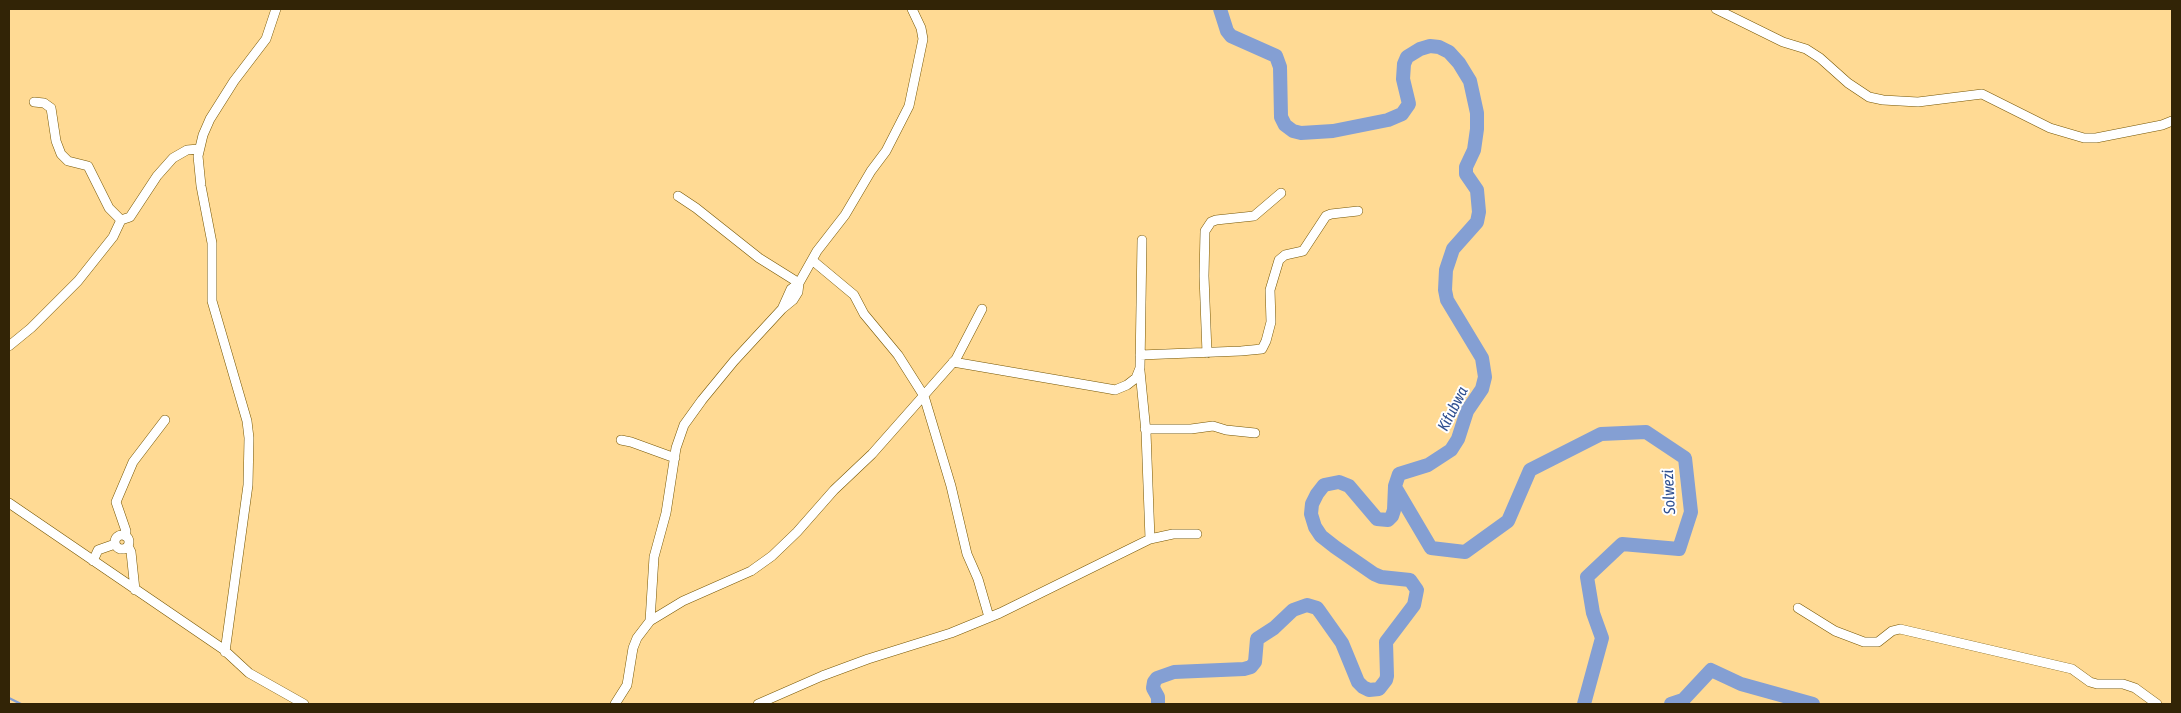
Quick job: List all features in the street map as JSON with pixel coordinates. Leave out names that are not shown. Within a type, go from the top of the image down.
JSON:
[{"type":"street","points":[[225,652],[248,485],[249,438],[245,414],[212,301],[212,243],[200,186],[200,149],[210,119],[234,81],[266,39],[276,9]]},
{"type":"street","points":[[650,621],[653,562],[666,513],[674,458],[682,432],[689,416],[719,378],[782,309],[791,289],[798,283],[812,260],[845,215],[871,171],[886,151],[908,106],[923,39],[921,28],[912,9]]},
{"type":"street","points":[[1716,9],[1783,42],[1806,49],[1820,58],[1848,83],[1869,96],[1883,100],[1918,102],[1982,94],[2050,128],[2084,138],[2096,138],[2162,125],[2172,120]]},
{"type":"street","points":[[34,102],[44,103],[51,108],[56,141],[61,154],[68,161],[88,166],[109,208],[121,220]]},
{"type":"street","points":[[9,346],[31,328],[78,281],[113,237],[121,220],[130,217],[157,176],[173,158],[187,150],[200,149]]},
{"type":"street","points":[[1207,352],[1205,230],[1211,222],[1216,220],[1254,216],[1281,192]]},
{"type":"street","points":[[678,196],[759,258],[798,283]]},
{"type":"street","points":[[1140,355],[1262,349],[1271,322],[1271,282],[1279,260],[1285,255],[1302,251],[1326,216],[1358,211]]},
{"type":"street","points":[[1142,240],[1140,368],[1146,429],[1150,539]]},
{"type":"street","points":[[812,260],[854,295],[864,314],[898,355],[924,396],[951,486],[967,554],[978,579],[989,617]]},
{"type":"street","points":[[615,704],[626,685],[633,648],[637,638],[650,621],[683,601],[751,571],[772,556],[797,532],[834,490],[872,454],[953,362],[982,308]]},
{"type":"street","points":[[953,362],[1115,390],[1127,385],[1136,378],[1140,368]]},
{"type":"street","points":[[135,590],[129,542],[125,536],[126,531],[116,502],[133,462],[165,420]]},
{"type":"street","points":[[1146,429],[1191,429],[1213,426],[1226,430],[1255,433]]},
{"type":"street","points":[[621,440],[674,458]]},
{"type":"street","points":[[9,503],[225,652],[249,673],[304,704]]},
{"type":"street","points":[[758,704],[868,658],[951,633],[989,617],[1150,539],[1173,534],[1197,534]]},
{"type":"street","points":[[115,544],[117,537],[125,536]]},
{"type":"street","points":[[93,561],[98,550],[115,544]]},
{"type":"street","points":[[115,544],[120,549],[128,546]]},
{"type":"street","points":[[1798,608],[1835,631],[1864,642],[1878,642],[1892,631],[1900,629],[2072,669],[2090,682],[2097,684],[2123,684],[2134,688],[2157,704]]},
{"type":"waterway","name":"Kifubwa","points":[[1158,704],[1158,697],[1153,688],[1157,678],[1174,672],[1244,669],[1251,667],[1255,662],[1257,639],[1274,628],[1293,610],[1307,605],[1317,608],[1342,643],[1358,682],[1369,690],[1379,689],[1387,676],[1386,642],[1414,605],[1417,590],[1410,580],[1381,577],[1374,574],[1321,536],[1315,527],[1311,514],[1312,504],[1324,485],[1339,482],[1349,486],[1377,519],[1388,520],[1394,510],[1395,486],[1399,474],[1428,465],[1451,450],[1458,439],[1467,411],[1482,389],[1485,377],[1482,358],[1447,300],[1445,290],[1446,270],[1453,249],[1477,222],[1479,212],[1477,190],[1466,174],[1466,167],[1474,150],[1477,113],[1470,81],[1459,63],[1449,52],[1439,47],[1430,46],[1420,49],[1407,57],[1404,64],[1403,79],[1409,104],[1402,114],[1388,120],[1333,131],[1301,133],[1293,131],[1285,125],[1281,117],[1280,67],[1276,56],[1231,36],[1227,31],[1220,9]]},
{"type":"waterway","name":"Solwezi","points":[[1395,487],[1431,548],[1465,552],[1508,521],[1530,470],[1601,434],[1646,432],[1685,458],[1691,512],[1679,549],[1622,544],[1587,577],[1593,613],[1602,638],[1584,704]]},
{"type":"waterway","name":"Solwezi","points":[[1671,704],[1683,700],[1711,670],[1741,684],[1813,704]]},
{"type":"waterway","points":[[9,698],[21,704]]}]
